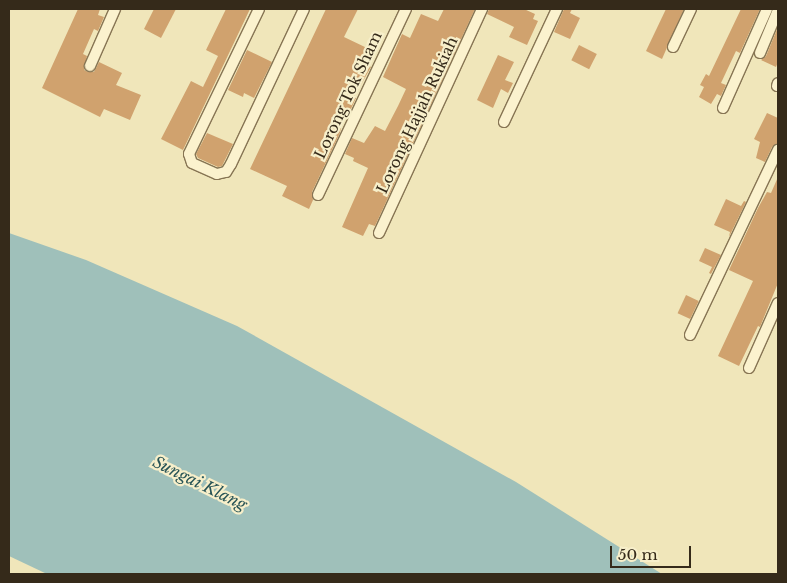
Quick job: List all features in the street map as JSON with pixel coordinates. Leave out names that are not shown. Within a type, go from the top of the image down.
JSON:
[{"type":"street","points":[[90,66],[115,9]]},
{"type":"street","points":[[259,9],[189,154],[192,163],[217,174],[226,172],[231,164],[304,9]]},
{"type":"street","name":"Lorong Tok Sham","points":[[318,195],[406,9]]},
{"type":"street","name":"Lorong Hajjah Rukiah","points":[[379,233],[482,9]]},
{"type":"street","points":[[504,122],[557,9]]},
{"type":"street","points":[[673,47],[691,9]]},
{"type":"street","points":[[724,108],[767,9]]},
{"type":"street","points":[[760,53],[778,10]]},
{"type":"street","points":[[690,335],[778,150]]},
{"type":"street","points":[[749,368],[778,304]]},
{"type":"water","name":"Sungai Klang","points":[[9,233],[86,260],[237,326],[516,482],[662,574],[47,574],[9,556]]},
{"type":"building","points":[[78,9],[100,9],[98,15],[104,17],[98,31],[94,29],[83,54],[87,56],[84,70],[94,72],[99,62],[122,73],[116,85],[141,95],[130,120],[104,109],[100,117],[42,88]]},
{"type":"building","points":[[154,9],[176,9],[161,38],[144,29]]},
{"type":"building","points":[[226,9],[250,9],[183,150],[161,139],[191,81],[203,87],[218,56],[206,50]]},
{"type":"building","points":[[326,9],[358,9],[344,37],[367,48],[365,53],[373,56],[369,66],[371,67],[354,97],[356,98],[350,111],[346,109],[339,126],[341,127],[340,133],[312,192],[313,200],[309,209],[282,196],[287,186],[250,169]]},
{"type":"building","points":[[444,9],[475,9],[375,226],[369,224],[363,236],[342,227],[368,168],[353,161],[354,158],[345,154],[352,138],[364,143],[375,126],[385,131],[398,106],[406,89],[383,77],[402,34],[410,38],[421,14],[438,21]]},
{"type":"building","points":[[489,9],[524,9],[535,14],[533,19],[538,21],[527,45],[509,37],[514,27],[487,14]]},
{"type":"building","points":[[564,9],[572,9],[570,13],[580,18],[570,39],[554,32]]},
{"type":"building","points":[[666,9],[684,9],[662,59],[646,51]]},
{"type":"building","points":[[741,9],[760,9],[740,53],[736,51],[721,83],[726,85],[721,96],[717,94],[711,104],[699,97],[704,87],[700,85],[706,74],[709,76]]},
{"type":"building","points":[[778,27],[778,62],[776,67],[761,60],[766,56]]},
{"type":"building","points":[[579,45],[597,54],[589,69],[571,60]]},
{"type":"building","points":[[247,50],[272,62],[254,98],[244,93],[243,97],[228,90]]},
{"type":"building","points":[[498,55],[514,62],[505,80],[513,83],[508,93],[501,89],[493,108],[477,100]]},
{"type":"building","points":[[767,113],[778,118],[778,143],[772,147],[765,162],[756,158],[760,142],[754,139]]},
{"type":"building","points":[[207,133],[233,144],[222,166],[218,167],[198,158],[196,154]]},
{"type":"building","points":[[778,177],[778,283],[760,327],[758,326],[739,366],[718,356],[753,281],[729,270],[758,208],[767,192],[771,193]]},
{"type":"building","points":[[726,199],[741,206],[744,201],[746,202],[729,237],[730,232],[714,225]]},
{"type":"building","points":[[705,248],[721,255],[711,274],[709,273],[712,267],[699,261]]},
{"type":"building","points":[[686,295],[699,301],[690,319],[678,313]]}]
